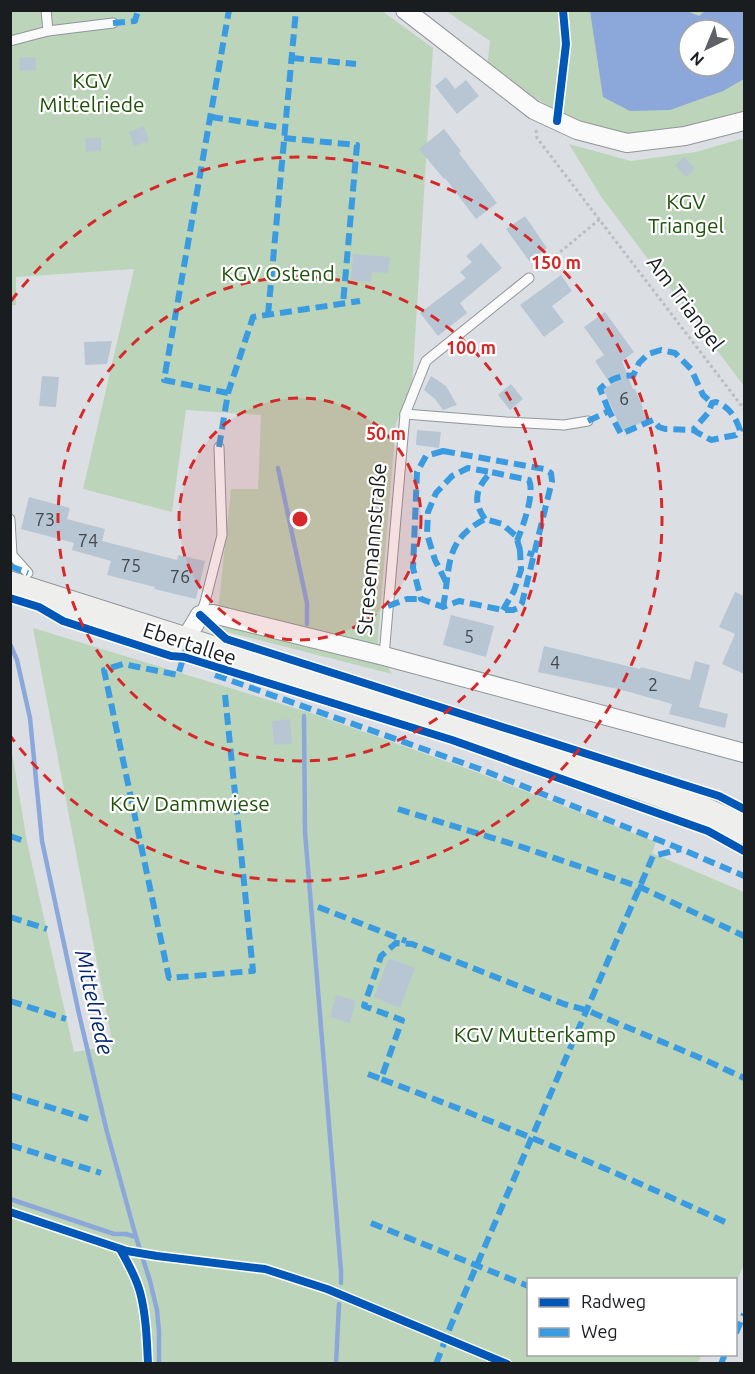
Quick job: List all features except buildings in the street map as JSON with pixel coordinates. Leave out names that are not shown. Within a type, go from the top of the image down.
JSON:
[{"type":"main road","name":"Ebertallee","points":[[19,579],[188,643],[621,780],[700,808],[744,830]]},
{"type":"street","points":[[405,10],[534,110],[577,130],[627,143],[685,136],[744,121]]},
{"type":"street","name":"Stresemannstraße","points":[[200,615],[213,614],[384,656],[744,753]]},
{"type":"street","points":[[188,643],[190,630],[200,615]]},
{"type":"lane","points":[[46,10],[48,31]]},
{"type":"lane","points":[[10,41],[48,31],[113,23]]},
{"type":"lane","points":[[529,278],[426,361],[405,414],[564,425],[588,421]]},
{"type":"lane","name":"Stresemannstraße","points":[[384,656],[405,414]]},
{"type":"lane","points":[[200,615],[222,535],[219,447]]},
{"type":"lane","points":[[10,519],[12,555],[19,579]]},
{"type":"path","points":[[557,121],[566,44],[563,10]]},
{"type":"path","points":[[529,278],[600,219]]},
{"type":"green space","name":"KGV Ostend","points":[[11,11],[382,11],[433,48],[412,387],[396,423],[377,649],[392,674],[216,629],[231,489],[258,489],[261,415],[186,410],[172,512],[83,489],[134,269],[16,277],[16,305],[11,305]]},
{"type":"green space","points":[[446,11],[744,11],[744,114],[698,126],[625,136],[570,120],[487,67],[490,41]]},
{"type":"green space","name":"KGV Triangel","points":[[744,138],[744,386],[602,198],[569,144],[631,161],[696,152]]},
{"type":"green space","points":[[33,628],[308,712],[476,772],[656,842],[652,853],[744,892],[744,1264],[737,1281],[737,1278],[527,1278],[527,1356],[702,1356],[698,1363],[11,1363],[10,740],[27,842],[74,1052],[113,1046]]},
{"type":"water","points":[[590,11],[687,11],[699,16],[705,11],[744,11],[744,79],[723,91],[670,110],[630,111],[603,97]]},
{"type":"waterway","points":[[278,468],[307,603],[307,624]]},
{"type":"waterway","name":"Mittelriede","points":[[10,644],[17,660],[30,718],[42,841],[79,1014],[107,1132],[157,1310],[159,1364]]},
{"type":"waterway","points":[[304,716],[305,832],[341,1283]]},
{"type":"waterway","points":[[10,1199],[114,1234],[136,1237]]},
{"type":"waterway","points":[[336,1364],[339,1304]]},
{"type":"marked path","points":[[113,23],[135,21],[138,10]]},
{"type":"marked path","points":[[228,393],[164,380],[229,10]]},
{"type":"marked path","points":[[268,315],[296,10]]},
{"type":"marked path","points":[[292,58],[356,64]]},
{"type":"marked path","points":[[211,117],[285,128]]},
{"type":"marked path","points":[[284,138],[357,145],[343,304]]},
{"type":"marked path","points":[[219,447],[228,393],[253,317],[360,301]]},
{"type":"marked path","points":[[609,411],[600,389],[615,378],[633,376],[639,363],[648,354],[661,350],[675,353],[691,369],[703,395],[712,403]]},
{"type":"marked path","points":[[588,421],[609,411],[621,434],[653,420],[659,427],[693,430],[711,440],[736,435],[740,430],[731,413],[725,406],[716,402],[712,403],[708,413],[693,430]]},
{"type":"marked path","points":[[443,451],[544,469],[551,473],[552,481],[522,603],[518,608],[503,610],[459,601],[443,607],[421,599],[413,568],[417,472],[426,456],[443,451]]},
{"type":"marked path","points":[[446,582],[435,560],[427,534],[428,512],[436,493],[452,476],[468,468],[491,472]]},
{"type":"marked path","points":[[485,519],[477,500],[479,489],[491,472],[529,480],[529,501],[517,541]]},
{"type":"marked path","points":[[443,607],[451,556],[455,546],[471,527],[485,519],[502,524],[516,536],[520,550],[534,555]]},
{"type":"marked path","points":[[503,610],[514,591],[521,570],[520,550]]},
{"type":"marked path","points":[[10,566],[28,573]]},
{"type":"marked path","points":[[388,606],[407,599],[421,599]]},
{"type":"marked path","points":[[188,643],[178,675],[123,664],[104,670],[169,978],[253,971],[225,695]]},
{"type":"marked path","points":[[215,675],[480,769],[744,876]]},
{"type":"marked path","points":[[398,809],[519,846],[640,887],[744,936]]},
{"type":"marked path","points":[[10,836],[27,842]]},
{"type":"marked path","points":[[436,1364],[653,856],[681,849]]},
{"type":"marked path","points":[[318,907],[406,941]]},
{"type":"marked path","points":[[10,917],[47,929]]},
{"type":"marked path","points":[[725,1222],[554,1147],[381,1079],[402,1020],[364,1006],[381,956],[396,943],[412,944],[564,1004],[586,1010],[744,1078]]},
{"type":"marked path","points":[[10,1001],[66,1019]]},
{"type":"marked path","points":[[368,1074],[381,1079]]},
{"type":"marked path","points":[[10,1095],[88,1119]]},
{"type":"marked path","points":[[10,1145],[101,1173]]},
{"type":"marked path","points":[[371,1223],[527,1286]]},
{"type":"marked path","points":[[737,1331],[744,1314]]},
{"type":"marked path","points":[[721,1364],[724,1356]]},
{"type":"cycle path","points":[[557,121],[566,44],[563,10]]},
{"type":"cycle path","points":[[10,598],[39,607],[63,621],[171,656],[184,657],[452,740],[708,831],[744,851]]},
{"type":"cycle path","points":[[200,615],[226,639],[719,796],[744,809]]},
{"type":"cycle path","points":[[10,1212],[127,1251],[265,1269],[327,1289],[507,1364]]},
{"type":"cycle path","points":[[120,1249],[140,1292],[145,1318],[148,1364]]},
{"type":"park label","name":"KGV Mittelriede","points":[[92,92]]},
{"type":"park label","name":"KGV Dammwiese","points":[[190,803]]},
{"type":"park label","name":"KGV Mutterkamp","points":[[535,1034]]}]
